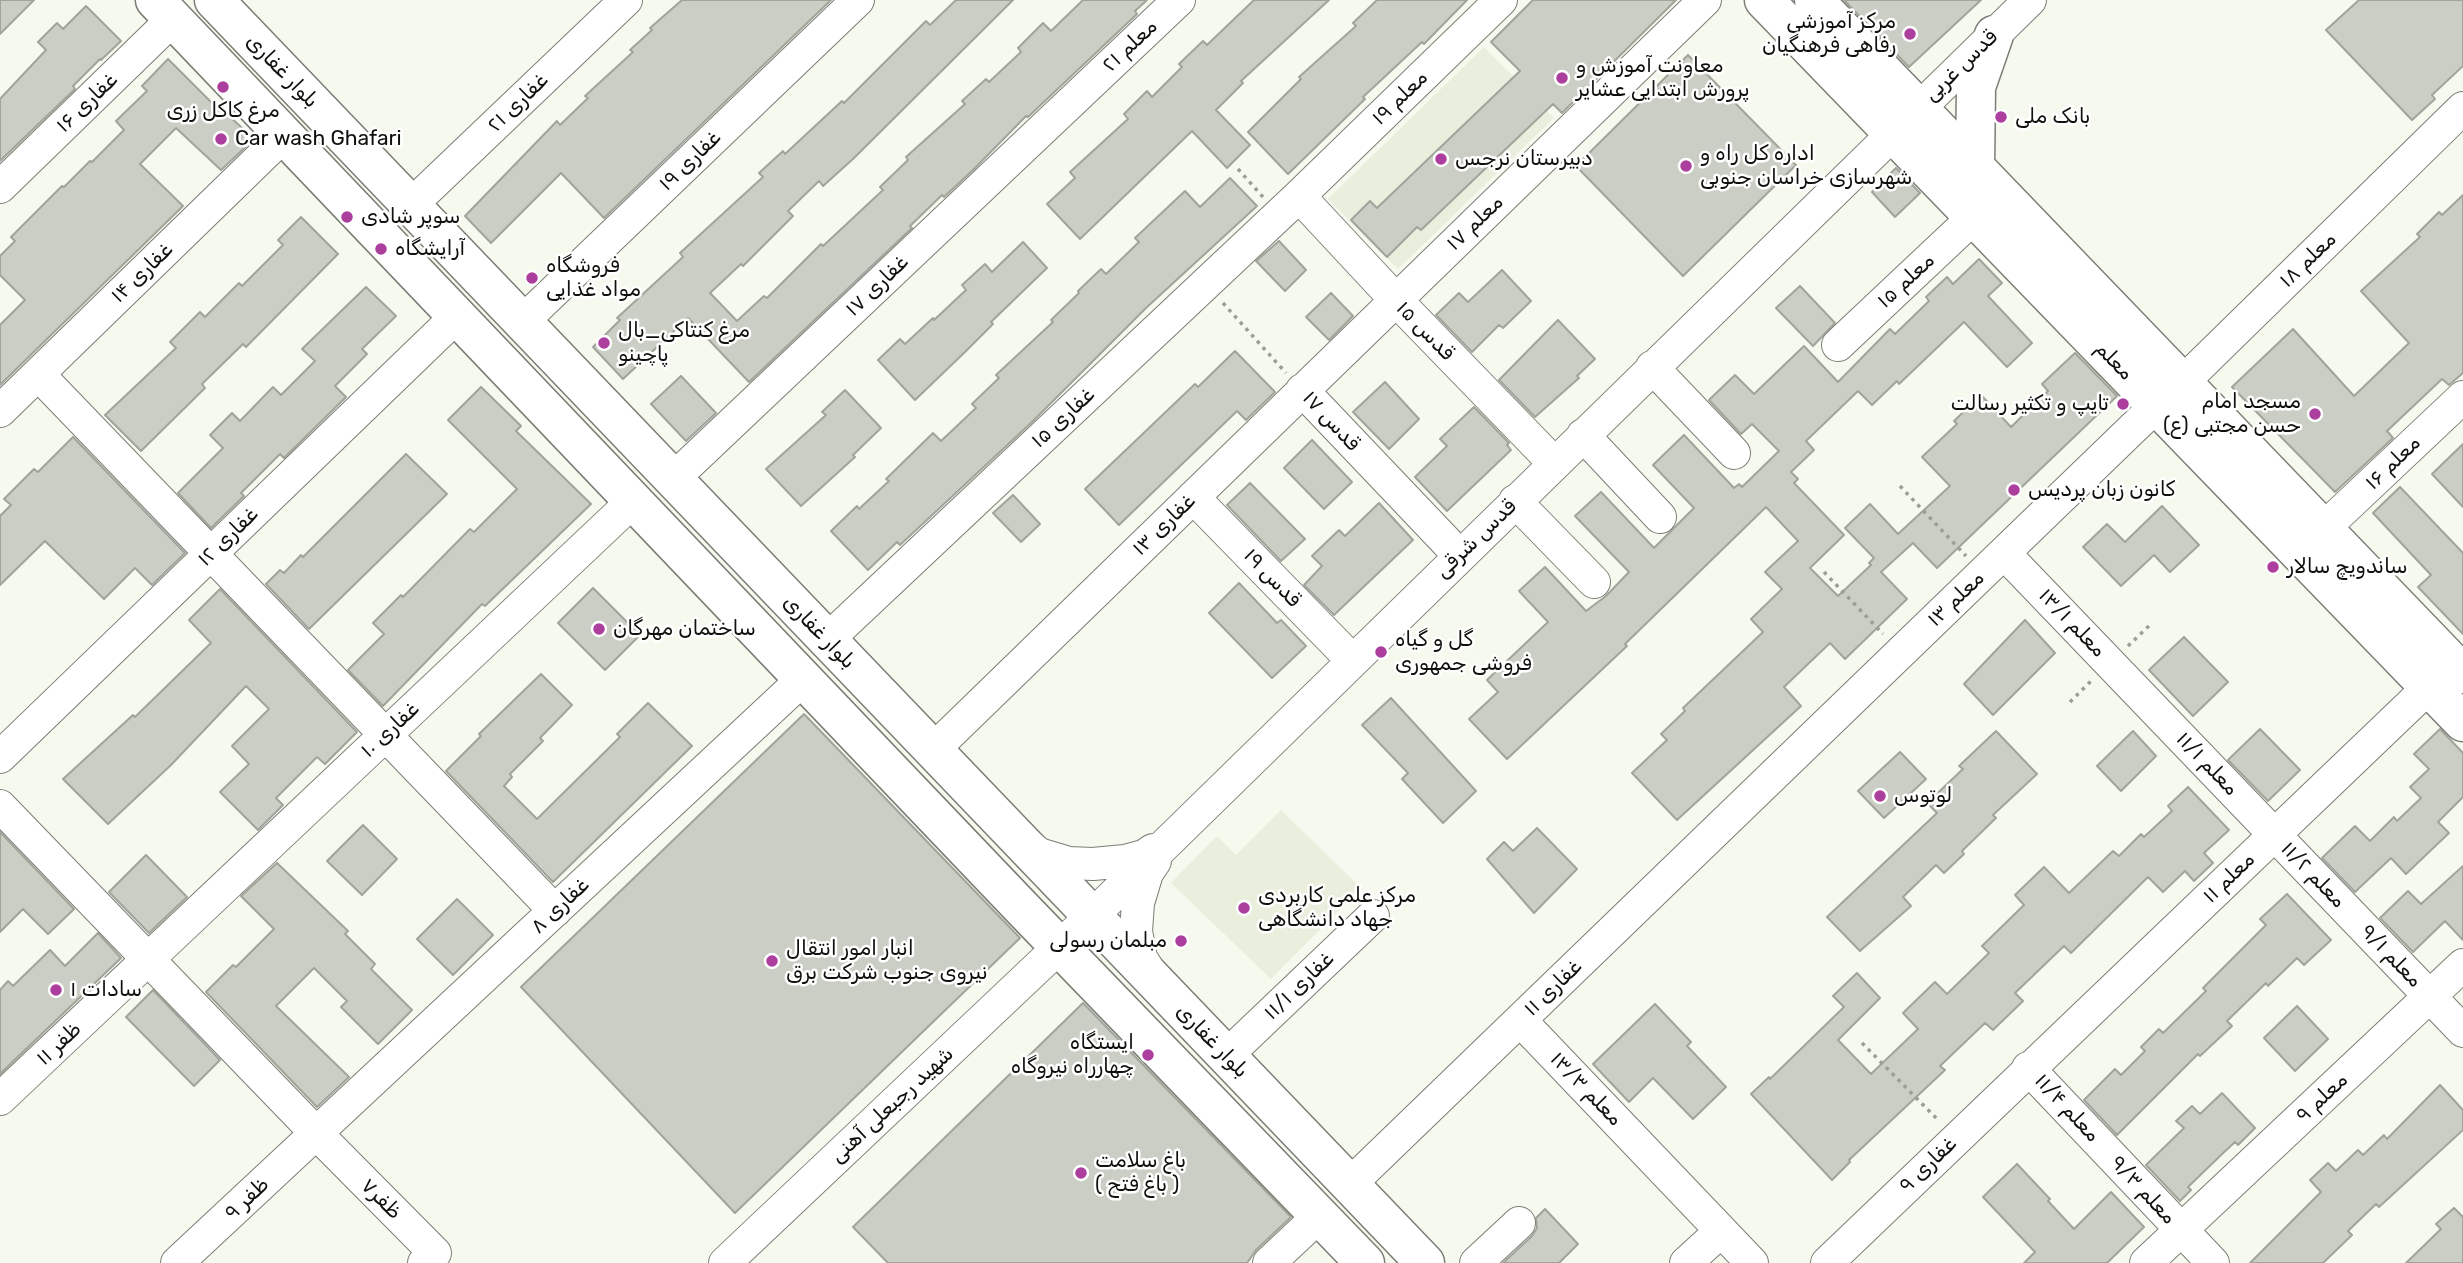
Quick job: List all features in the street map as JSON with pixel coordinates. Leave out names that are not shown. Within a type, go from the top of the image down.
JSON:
[{"type":"main road","name":"بلوار غفاری","points":[[214,0],[1425,1263]]},
{"type":"main road","name":"معلم","points":[[1764,0],[1905,120],[1975,167],[2169,394],[2452,670]]},
{"type":"main road","name":"معلم","points":[[1814,0],[1974,217],[2323,529],[2452,670],[2463,722]]},
{"type":"main road","name":"بلوار غفاری","points":[[164,9],[1059,947],[1365,1263]]},
{"type":"main road","points":[[1975,167],[1976,87],[1994,34]]},
{"type":"street","name":"غفاری ۲۱","points":[[411,205],[626,0]]},
{"type":"street","name":"غفاری ۱۹","points":[[522,322],[858,0]]},
{"type":"street","name":"معلم ۲۱","points":[[1081,92],[1180,0]]},
{"type":"street","name":"معلم ۱۹","points":[[1289,205],[1501,0]]},
{"type":"street","name":"معلم ۱۷","points":[[1395,299],[1705,0]]},
{"type":"street","name":"قدس غربی","points":[[1905,120],[2030,0]]},
{"type":"street","name":"غفاری ۱۶","points":[[0,187],[164,9]]},
{"type":"street","name":"غفاری ۱۷","points":[[674,480],[1081,92]]},
{"type":"street","name":"معلم ۱۸","points":[[2169,394],[2463,108]]},
{"type":"street","name":"قدس شرقی","points":[[1059,947],[1905,120]]},
{"type":"street","name":"غفاری ۱۴","points":[[0,411],[284,135]]},
{"type":"street","name":"غفاری ۱۵","points":[[827,640],[1289,205]]},
{"type":"street","name":"قدس ۱۵","points":[[1289,205],[1395,299],[1554,463]]},
{"type":"street","name":"معلم ۱۵","points":[[1838,345],[1974,217]]},
{"type":"street","name":"غفاری ۱۳","points":[[933,750],[1395,299]]},
{"type":"street","name":"غفاری ۱۲","points":[[0,757],[457,316]]},
{"type":"street","points":[[1653,367],[1734,453]]},
{"type":"street","points":[[38,374],[555,911]]},
{"type":"street","name":"قدس ۱۷","points":[[1302,390],[1459,555]]},
{"type":"street","name":"معلم ۱۳","points":[[1756,792],[2169,394]]},
{"type":"street","name":"معلم ۱۶‌","points":[[2323,529],[2463,397]]},
{"type":"street","points":[[1583,435],[1660,517]]},
{"type":"street","name":"قدس ۱۹","points":[[1193,497],[1352,660]]},
{"type":"street","name":"غفاری ۱۰","points":[[148,960],[633,501]]},
{"type":"street","points":[[1515,501],[1594,582]]},
{"type":"street","name":"معلم ۱۳/۱","points":[[1993,563],[2140,694]]},
{"type":"street","name":"معلم ۱۱","points":[[2028,1068],[2274,834],[2452,670]]},
{"type":"street","name":"غفاری ۸","points":[[317,1134],[803,679]]},
{"type":"street","name":"معلم ۱۱/۱","points":[[2140,694],[2274,834]]},
{"type":"street","name":"غفاری ۱۱","points":[[1350,1184],[1756,792]]},
{"type":"street","points":[[0,806],[317,1134]]},
{"type":"street","points":[[1012,833],[1039,854],[1069,863],[1125,861],[1144,856],[1168,840]]},
{"type":"street","name":"معلم ۱۱/۲","points":[[2274,834],[2352,915]]},
{"type":"street","points":[[1157,984],[1141,958],[1136,931],[1138,903],[1147,873],[1168,840]]},
{"type":"street","name":"معلم ۹/۱","points":[[2352,915],[2463,1031]]},
{"type":"street","name":"غفاری ۱۱/۱","points":[[1226,1056],[1373,916]]},
{"type":"street","name":"شهید رجبعلی آهنی","points":[[725,1263],[1059,947]]},
{"type":"street","name":"ظفر ۱۱","points":[[0,1100],[148,960]]},
{"type":"street","name":"معلم ۹","points":[[2146,1263],[2463,965]]},
{"type":"street","name":"معلم ۱۳/۳","points":[[1520,1020],[1752,1263]]},
{"type":"street","name":"غفاری ۹","points":[[1827,1263],[2028,1068]]},
{"type":"street","name":"معلم ۱۱/۴","points":[[2028,1068],[2105,1149]]},
{"type":"street","name":"ظفر ۹","points":[[177,1263],[317,1134]]},
{"type":"street","name":"ظفر۷","points":[[317,1134],[435,1252],[424,1263]]},
{"type":"street","name":"معلم ۹/۳","points":[[2105,1149],[2213,1263]]},
{"type":"street","points":[[1269,1263],[1319,1216]]},
{"type":"street","points":[[1476,1263],[1519,1223]]},
{"type":"street","points":[[1686,1263],[1721,1231]]},
{"type":"path","points":[[1238,169],[1289,205]]},
{"type":"path","name":"قدس ۱۷","points":[[1206,284],[1302,390]]},
{"type":"path","points":[[1900,486],[1993,563]]},
{"type":"path","points":[[1824,572],[1900,652]]},
{"type":"path","points":[[1862,1043],[1956,1139]]},
{"type":"shaded area","name":"دبیرستان نرجس","points":[[1484,47],[1554,118],[1398,269],[1328,199]]},
{"type":"shaded area","points":[[1281,810],[1361,888],[1271,979],[1171,883],[1217,836],[1236,855]]},
{"type":"building","points":[[0,0],[34,0],[0,34]]},
{"type":"building","points":[[682,0],[831,0],[604,218],[561,173],[491,243],[465,216],[557,121],[560,125],[588,98],[585,96],[633,52],[630,50],[652,30],[650,28]]},
{"type":"building","points":[[956,0],[1013,0],[853,159],[823,186],[819,181],[788,211],[793,216],[743,266],[741,264],[710,293],[737,321],[764,296],[767,298],[821,244],[823,246],[883,190],[880,187],[908,160],[906,157],[965,104],[962,101],[986,79],[989,82],[1021,52],[1018,48],[1043,23],[1051,31],[1083,0],[1147,0],[1135,11],[1137,14],[1026,116],[944,197],[942,195],[910,226],[912,228],[749,382],[688,318],[623,379],[593,347],[620,320],[617,318],[683,257],[680,253],[763,177],[759,173],[783,151],[785,154],[842,101],[844,103],[926,21],[930,25]]},
{"type":"building","points":[[1254,0],[1329,0],[1241,81],[1243,83],[1216,110],[1250,145],[1227,168],[1192,131],[1080,239],[1047,204],[1075,178],[1070,172],[1128,119],[1124,114],[1147,91],[1152,97],[1182,67],[1179,64],[1203,41],[1207,45]]},
{"type":"building","points":[[1377,0],[1467,0],[1424,44],[1422,42],[1363,97],[1365,99],[1288,174],[1248,132],[1301,79],[1299,77],[1356,26],[1353,23]]},
{"type":"building","points":[[1533,0],[1676,0],[1562,113],[1553,104],[1421,230],[1417,227],[1387,257],[1351,220],[1370,201],[1377,208],[1520,71],[1491,42]]},
{"type":"building","name":"مرکز آموزشی رفاهی فرهنگیان","points":[[1844,0],[1981,0],[1909,67]]},
{"type":"building","points":[[2359,0],[2463,0],[2463,66],[2432,95],[2435,99],[2412,120],[2326,30]]},
{"type":"building","points":[[86,6],[121,41],[0,161],[0,99],[46,50],[38,42],[57,23],[63,29]]},
{"type":"building","name":"اداره کل راه و شهرسازی خراسان جنوبی","points":[[1688,55],[1796,165],[1683,276],[1576,166]]},
{"type":"building","points":[[168,59],[212,103],[213,101],[254,139],[221,170],[176,128],[140,164],[183,206],[0,385],[0,325],[25,300],[0,275],[0,256],[15,241],[11,237],[124,130],[116,121],[147,91],[142,86]]},
{"type":"building","points":[[1896,168],[1920,193],[1895,217],[1872,192]]},
{"type":"building","points":[[1230,178],[1257,206],[1146,308],[1033,421],[900,545],[897,542],[868,570],[831,531],[889,481],[886,479],[933,433],[941,441],[976,408],[972,404],[999,378],[996,375],[1053,322],[1051,320],[1101,269],[1106,274],[1139,242],[1135,238],[1185,191],[1200,207]]},
{"type":"building","points":[[2463,195],[2463,373],[2449,385],[2442,379],[2387,431],[2393,438],[2335,492],[2232,387],[2293,329],[2354,396],[2409,343],[2361,291],[2420,237],[2417,234],[2439,212],[2442,215]]},
{"type":"building","points":[[301,217],[338,254],[246,347],[243,344],[202,384],[205,388],[141,451],[105,415],[176,348],[170,342],[200,312],[205,317],[239,283],[242,286],[283,245],[278,240]]},
{"type":"building","points":[[1279,241],[1306,270],[1285,291],[1256,261]]},
{"type":"building","points":[[1023,242],[1047,268],[915,400],[878,360],[900,339],[905,344],[933,318],[934,320],[966,290],[962,285],[985,264],[992,272]]},
{"type":"building","points":[[1979,259],[2002,283],[1988,296],[2032,343],[2007,367],[1964,322],[1899,384],[1897,381],[1872,405],[1858,391],[1806,441],[1814,450],[1791,472],[1798,479],[1794,483],[1844,535],[1810,568],[1838,596],[1871,565],[1869,563],[1874,558],[1845,528],[1870,504],[1898,534],[1950,486],[1922,457],[1957,424],[1954,421],[1981,395],[2011,427],[2048,391],[2042,384],[2075,353],[2117,396],[1937,568],[1913,543],[1881,572],[1907,599],[1845,659],[1830,643],[1784,687],[1801,706],[1677,820],[1632,773],[1667,740],[1661,734],[1685,711],[1683,708],[1763,632],[1751,619],[1782,589],[1765,572],[1798,541],[1766,507],[1625,644],[1627,646],[1507,759],[1469,719],[1498,692],[1487,680],[1548,622],[1519,591],[1545,567],[1586,611],[1606,596],[1629,572],[1575,516],[1601,492],[1654,548],[1694,508],[1653,465],[1684,435],[1734,488],[1739,484],[1742,487],[1779,451],[1752,424],[1741,434],[1709,400],[1735,375],[1754,394],[1804,346],[1838,382],[1890,329],[1895,334],[1929,301],[1926,297],[1947,277],[1953,284]]},
{"type":"building","points":[[1502,270],[1531,301],[1503,328],[1499,325],[1472,352],[1436,315],[1459,293],[1468,302]]},
{"type":"building","points":[[1800,286],[1835,323],[1813,346],[1776,308]]},
{"type":"building","points":[[366,287],[396,316],[362,349],[367,354],[335,386],[346,397],[284,458],[280,454],[241,493],[244,496],[211,528],[178,493],[223,448],[210,435],[232,413],[240,421],[273,387],[281,395],[315,361],[302,349]]},
{"type":"building","points":[[1331,293],[1353,316],[1329,340],[1306,317]]},
{"type":"building","points":[[1558,320],[1595,359],[1577,376],[1579,378],[1535,417],[1499,380]]},
{"type":"building","points":[[1235,351],[1275,392],[1246,420],[1237,411],[1119,525],[1085,489],[1195,384],[1198,387]]},
{"type":"building","points":[[681,376],[716,413],[686,441],[651,404]]},
{"type":"building","points":[[1385,382],[1419,419],[1389,449],[1353,412]]},
{"type":"building","points":[[481,387],[521,426],[516,431],[591,504],[485,606],[482,604],[383,706],[348,670],[384,634],[373,623],[401,595],[403,597],[470,529],[474,532],[517,489],[448,420]]},
{"type":"building","points":[[845,390],[881,428],[853,455],[855,457],[801,506],[766,469],[826,415],[822,412]]},
{"type":"building","points":[[1474,407],[1509,443],[1507,445],[1511,450],[1447,511],[1415,477],[1447,446],[1440,439]]},
{"type":"building","points":[[73,437],[185,553],[152,585],[135,568],[104,599],[45,541],[0,585],[0,516],[11,505],[4,499],[34,469],[38,472]]},
{"type":"building","points":[[1312,440],[1352,482],[1324,509],[1284,468]]},
{"type":"building","points":[[2463,444],[2463,507],[2432,474]]},
{"type":"building","points":[[406,454],[447,494],[309,629],[266,584],[280,570],[284,573],[301,555],[303,557]]},
{"type":"building","points":[[1250,483],[1305,539],[1281,561],[1227,505]]},
{"type":"building","points":[[2400,487],[2463,553],[2463,634],[2418,587],[2431,575],[2373,513]]},
{"type":"building","points":[[1013,495],[1040,524],[1021,542],[993,513]]},
{"type":"building","points":[[1379,503],[1413,540],[1334,615],[1304,585],[1322,566],[1312,556],[1339,530],[1345,536]]},
{"type":"building","points":[[2162,506],[2199,545],[2170,572],[2154,555],[2121,586],[2083,547],[2107,524],[2125,542]]},
{"type":"building","points":[[1239,583],[1277,623],[1281,620],[1306,646],[1272,678],[1209,613]]},
{"type":"building","name":"ساختمان مهرگان","points":[[593,588],[640,635],[605,670],[558,623]]},
{"type":"building","points":[[220,589],[357,732],[325,764],[317,757],[276,798],[283,805],[258,830],[220,792],[249,764],[232,746],[269,709],[246,686],[171,765],[108,824],[63,779],[133,715],[135,717],[211,643],[189,620]]},
{"type":"building","points":[[2025,620],[2055,653],[1993,715],[1964,684]]},
{"type":"building","points":[[2184,637],[2228,682],[2193,716],[2149,670]]},
{"type":"building","points":[[541,674],[572,705],[540,738],[543,741],[510,774],[512,777],[504,786],[537,819],[620,737],[617,734],[648,703],[692,746],[553,882],[446,771],[481,736],[479,734]]},
{"type":"building","points":[[1391,698],[1476,791],[1443,823],[1402,779],[1408,773],[1362,725]]},
{"type":"building","name":"انبار امور انتقال نیروی جنوب شرکت برق","points":[[804,714],[1020,938],[735,1213],[521,987]]},
{"type":"building","points":[[2260,729],[2300,770],[2268,801],[2228,760]]},
{"type":"building","points":[[2440,729],[2463,753],[2463,797],[2438,822],[2449,833],[2406,874],[2391,858],[2355,892],[2322,858],[2355,826],[2370,841],[2394,817],[2397,821],[2421,798],[2410,787],[2429,769],[2414,754]]},
{"type":"building","points":[[1996,731],[2037,774],[1993,815],[1996,818],[1944,873],[1936,865],[1903,897],[1911,906],[1860,951],[1827,917],[1937,813],[1927,803],[1963,769],[1959,766]]},
{"type":"building","points":[[2133,731],[2156,756],[2121,791],[2097,766]]},
{"type":"building","points":[[1900,752],[1926,779],[1884,818],[1858,791]]},
{"type":"building","points":[[2188,787],[2229,830],[2204,853],[2213,863],[2194,881],[2185,871],[2163,892],[2148,877],[2071,953],[2064,946],[2015,993],[2023,1001],[1993,1030],[1985,1023],[1940,1066],[1945,1070],[1849,1160],[1832,1180],[1751,1094],[1844,1007],[1833,996],[1857,973],[1880,998],[1838,1040],[1871,1074],[1918,1029],[1903,1013],[1935,982],[1947,994],[1989,953],[1982,946],[2024,905],[2015,895],[2044,867],[2069,893],[2113,851],[2119,856],[2141,834],[2144,837],[2172,811],[2168,806]]},
{"type":"building","points":[[363,825],[397,859],[362,895],[327,861]]},
{"type":"building","points":[[1537,828],[1577,869],[1534,913],[1487,859],[1504,842],[1513,851]]},
{"type":"building","points":[[0,832],[74,909],[48,934],[23,909],[0,932]]},
{"type":"building","points":[[146,855],[187,897],[149,933],[109,892]]},
{"type":"building","points":[[277,863],[348,931],[345,934],[375,964],[371,969],[412,1010],[378,1044],[341,1007],[347,1001],[314,968],[276,1006],[349,1077],[317,1107],[206,992],[274,929],[241,896]]},
{"type":"building","points":[[2463,866],[2463,940],[2445,921],[2413,952],[2380,918],[2408,891],[2421,904]]},
{"type":"building","points":[[2287,894],[2331,940],[2304,965],[2297,958],[2268,986],[2266,983],[2227,1021],[2232,1026],[2200,1056],[2198,1054],[2117,1135],[2084,1100],[2115,1069],[2121,1075],[2145,1051],[2141,1047],[2159,1029],[2163,1033],[2206,991],[2203,988],[2266,925],[2260,919]]},
{"type":"building","points":[[457,899],[493,935],[453,975],[417,939]]},
{"type":"building","points":[[98,933],[121,958],[0,1074],[0,990],[8,981],[13,986],[50,950],[65,966]]},
{"type":"building","points":[[153,990],[220,1060],[194,1086],[126,1017]]},
{"type":"building","name":"باغ سلامت ( باغ فتح )","points":[[1083,1003],[1291,1217],[1256,1250],[1247,1263],[888,1263],[853,1227]]},
{"type":"building","points":[[1655,1004],[1691,1042],[1687,1046],[1726,1087],[1693,1119],[1653,1078],[1629,1102],[1593,1064]]},
{"type":"building","points":[[2297,1006],[2328,1039],[2295,1071],[2264,1038]]},
{"type":"building","points":[[2440,1085],[2463,1110],[2463,1130],[2379,1207],[2376,1204],[2348,1231],[2352,1235],[2323,1263],[2250,1263],[2321,1192],[2310,1180],[2328,1163],[2336,1171],[2358,1150],[2363,1155],[2384,1135],[2387,1139]]},
{"type":"building","points":[[2222,1093],[2255,1128],[2238,1145],[2235,1142],[2188,1187],[2191,1190],[2180,1201],[2146,1165],[2184,1128],[2176,1121],[2192,1106],[2200,1114]]},
{"type":"building","points":[[2017,1164],[2074,1229],[2111,1192],[2144,1227],[2107,1263],[2024,1263],[2035,1252],[1983,1197]]},
{"type":"building","points":[[2454,1208],[2463,1217],[2463,1263],[2406,1263],[2441,1229],[2436,1224]]},
{"type":"building","points":[[1545,1209],[1578,1244],[1559,1263],[1503,1263],[1532,1236],[1537,1228],[1536,1218]]},
{"type":"place","name":"مرکز آموزشی رفاهی فرهنگیان","points":[[1910,34]]},
{"type":"place","name":"معاونت آموزش و پرورش ابتدایی عشایر","points":[[1562,78]]},
{"type":"place","name":"مرغ کاکل زری","points":[[223,87]]},
{"type":"place","name":"بانک ملی","points":[[2001,117]]},
{"type":"place","name":"Car wash Ghafari","points":[[221,139]]},
{"type":"place","name":"دبیرستان نرجس","points":[[1441,159]]},
{"type":"place","name":"اداره کل راه و شهرسازی خراسان جنوبی","points":[[1686,166]]},
{"type":"place","name":"سوپر شادی","points":[[347,217]]},
{"type":"place","name":"آرایشگاه","points":[[381,249]]},
{"type":"place","name":"فروشگاه مواد غذایی","points":[[532,278]]},
{"type":"place","name":"مرغ کنتاکی_بال پاچینو","points":[[604,343]]},
{"type":"place","name":"تایپ و تکثیر رسالت","points":[[2123,404]]},
{"type":"place","name":"مسجد امام حسن مجتبی (ع)","points":[[2315,414]]},
{"type":"place","name":"کانون زبان پردیس","points":[[2014,490]]},
{"type":"place","name":"ساندویچ سالار","points":[[2273,567]]},
{"type":"place","name":"ساختمان مهرگان","points":[[599,629]]},
{"type":"place","name":"گل و گیاه فروشی جمهوری","points":[[1381,652]]},
{"type":"place","name":"لوتوس","points":[[1880,796]]},
{"type":"place","name":"مرکز علمی کاربردی جهاد دانشگاهی","points":[[1244,908]]},
{"type":"place","name":"مبلمان رسولی","points":[[1181,941]]},
{"type":"place","name":"انبار امور انتقال نیروی جنوب شرکت برق","points":[[772,961]]},
{"type":"place","name":"سادات ۱","points":[[56,990]]},
{"type":"place","name":"ایستگاه چهارراه نیروگاه","points":[[1148,1055]]},
{"type":"place","name":"باغ سلامت ( باغ فتح )","points":[[1081,1173]]}]
